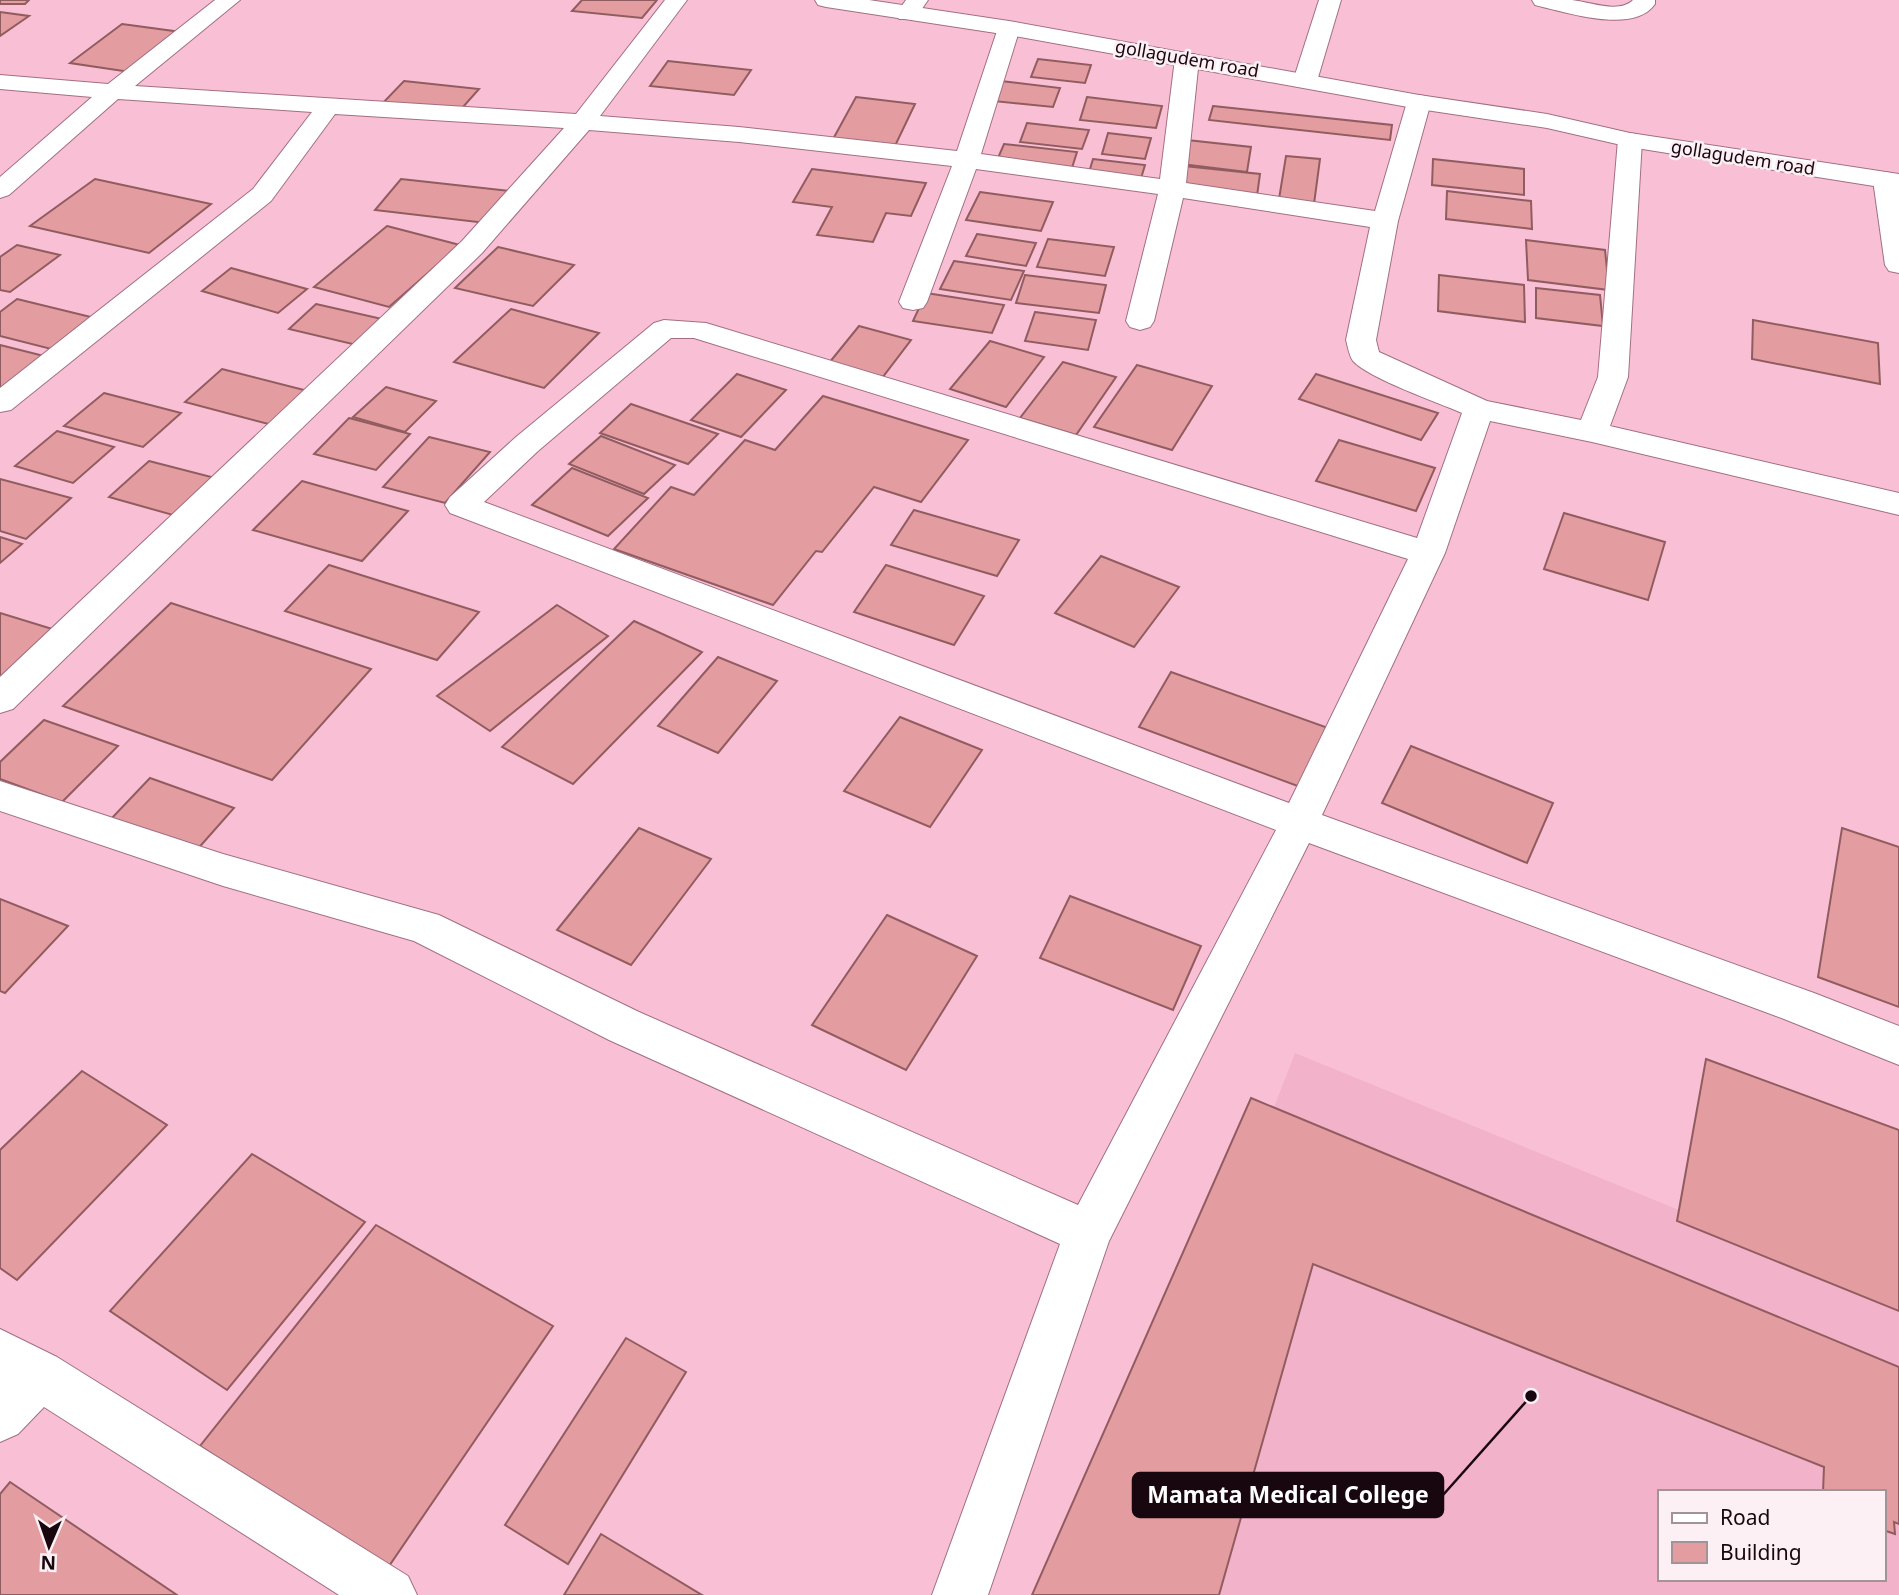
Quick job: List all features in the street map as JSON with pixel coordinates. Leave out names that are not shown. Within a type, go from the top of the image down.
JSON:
[{"type":"street","points":[[0,190],[111,93],[229,0]]},
{"type":"street","points":[[0,699],[472,247],[582,123],[676,0]]},
{"type":"street","name":"gollagudem road","points":[[826,0],[913,7],[1009,28],[1419,102],[1547,121],[1630,140],[1895,174]]},
{"type":"street","points":[[1305,81],[1330,0]]},
{"type":"street","points":[[1543,0],[1608,13],[1627,13],[1638,11],[1644,5],[1644,0]]},
{"type":"street","points":[[913,302],[966,162],[1009,28]]},
{"type":"street","points":[[1140,321],[1172,189],[1187,59]]},
{"type":"street","points":[[0,82],[111,93],[582,123],[844,145],[1385,221]]},
{"type":"street","points":[[1419,102],[1385,221],[1362,340],[1364,356],[1479,409],[1592,432],[1899,504]]},
{"type":"street","points":[[0,403],[262,195],[328,107]]},
{"type":"street","name":"gollagudem road","points":[[1547,121],[1630,121],[1895,174]]},
{"type":"street","points":[[1592,432],[1613,377],[1630,140]]},
{"type":"street","points":[[1895,174],[1899,265]]},
{"type":"street","points":[[1429,553],[696,329],[664,329],[527,444],[461,505],[1299,823],[1799,1006],[1899,1046]]},
{"type":"street","points":[[960,1595],[1088,1233],[1299,823],[1429,553],[1479,409]]},
{"type":"street","points":[[0,796],[223,870],[424,927],[624,1026],[1088,1233]]},
{"type":"street","points":[[0,1416],[19,1365],[389,1595]]},
{"type":"shaded area","points":[[1295,1053],[1899,1300],[1899,1595],[1085,1595]]},
{"type":"building","points":[[0,0],[29,0],[25,4],[0,4]]},
{"type":"building","points":[[582,0],[657,0],[642,18],[572,11]]},
{"type":"building","points":[[0,12],[29,16],[0,36]]},
{"type":"building","points":[[122,24],[181,32],[130,72],[70,63]]},
{"type":"building","points":[[1038,59],[1091,65],[1085,83],[1031,77]]},
{"type":"building","points":[[668,61],[751,70],[734,95],[650,86]]},
{"type":"building","points":[[404,81],[479,89],[455,116],[379,107]]},
{"type":"building","points":[[1001,81],[1060,88],[1053,107],[993,101]]},
{"type":"building","points":[[856,97],[915,104],[894,148],[832,141]]},
{"type":"building","points":[[1087,97],[1162,106],[1156,128],[1080,120]]},
{"type":"building","points":[[1213,106],[1392,125],[1390,140],[1209,120]]},
{"type":"building","points":[[1027,123],[1089,130],[1082,149],[1020,142]]},
{"type":"building","points":[[1108,133],[1151,138],[1145,159],[1102,154]]},
{"type":"building","points":[[1187,140],[1251,147],[1247,172],[1181,164]]},
{"type":"building","points":[[1004,144],[1077,152],[1070,174],[995,165]]},
{"type":"building","points":[[1286,156],[1320,159],[1314,204],[1279,199]]},
{"type":"building","points":[[1093,159],[1145,165],[1139,185],[1087,179]]},
{"type":"building","points":[[1433,159],[1524,169],[1524,195],[1432,185]]},
{"type":"building","points":[[1184,166],[1260,174],[1257,196],[1179,187]]},
{"type":"building","points":[[812,169],[926,183],[911,216],[886,213],[873,242],[817,235],[832,207],[793,202]]},
{"type":"building","points":[[95,179],[211,204],[149,253],[30,226]]},
{"type":"building","points":[[401,179],[510,191],[486,223],[375,210]]},
{"type":"building","points":[[1447,191],[1531,201],[1532,229],[1446,219]]},
{"type":"building","points":[[980,192],[1053,202],[1041,231],[966,220]]},
{"type":"building","points":[[387,226],[460,245],[389,307],[314,287]]},
{"type":"building","points":[[977,234],[1036,243],[1026,266],[966,256]]},
{"type":"building","points":[[1048,239],[1114,247],[1105,276],[1037,267]]},
{"type":"building","points":[[1526,240],[1605,250],[1609,290],[1528,280]]},
{"type":"building","points":[[17,245],[60,255],[10,292],[0,290],[0,257]]},
{"type":"building","points":[[498,247],[574,265],[533,306],[455,288]]},
{"type":"building","points":[[954,261],[1024,271],[1011,300],[940,289]]},
{"type":"building","points":[[231,268],[307,289],[278,313],[202,291]]},
{"type":"building","points":[[1025,275],[1106,285],[1099,313],[1016,303]]},
{"type":"building","points":[[1439,275],[1524,285],[1525,322],[1438,311]]},
{"type":"building","points":[[1536,288],[1600,295],[1603,326],[1536,318]]},
{"type":"building","points":[[926,293],[1004,305],[992,333],[913,321]]},
{"type":"building","points":[[17,299],[99,319],[59,351],[0,336],[0,312]]},
{"type":"building","points":[[316,304],[391,321],[365,347],[289,329]]},
{"type":"building","points":[[511,309],[599,333],[544,388],[454,362]]},
{"type":"building","points":[[1035,312],[1096,320],[1088,350],[1025,341]]},
{"type":"building","points":[[1753,320],[1878,343],[1880,384],[1752,359]]},
{"type":"building","points":[[859,326],[911,340],[882,378],[829,363]]},
{"type":"building","points":[[990,341],[1044,357],[1006,407],[950,389]]},
{"type":"building","points":[[0,345],[48,357],[8,389],[0,387]]},
{"type":"building","points":[[1063,362],[1116,377],[1076,435],[1020,418]]},
{"type":"building","points":[[1137,365],[1212,386],[1172,450],[1094,427]]},
{"type":"building","points":[[222,369],[312,392],[276,426],[185,402]]},
{"type":"building","points":[[737,374],[786,390],[741,437],[691,420]]},
{"type":"building","points":[[1316,374],[1438,413],[1421,440],[1299,399]]},
{"type":"building","points":[[386,387],[436,401],[405,432],[353,417]]},
{"type":"building","points":[[104,393],[181,413],[143,447],[64,426]]},
{"type":"building","points":[[823,396],[968,440],[921,502],[874,487],[822,552],[816,551],[773,605],[614,549],[671,487],[694,495],[745,440],[775,450]]},
{"type":"building","points":[[631,404],[718,434],[688,464],[600,433]]},
{"type":"building","points":[[349,418],[410,434],[376,470],[314,454]]},
{"type":"building","points":[[57,431],[114,447],[73,483],[15,466]]},
{"type":"building","points":[[601,436],[675,465],[644,494],[569,464]]},
{"type":"building","points":[[429,437],[490,452],[445,503],[383,487]]},
{"type":"building","points":[[1339,440],[1435,468],[1416,511],[1316,481]]},
{"type":"building","points":[[149,461],[219,479],[180,517],[109,497]]},
{"type":"building","points":[[572,468],[648,498],[608,536],[532,505]]},
{"type":"building","points":[[0,479],[71,498],[26,539],[0,531]]},
{"type":"building","points":[[302,481],[408,511],[362,561],[253,530]]},
{"type":"building","points":[[914,510],[1019,540],[997,576],[891,545]]},
{"type":"building","points":[[1564,513],[1665,542],[1648,600],[1544,569]]},
{"type":"building","points":[[0,537],[22,544],[0,563]]},
{"type":"building","points":[[1101,556],[1179,587],[1134,647],[1055,613]]},
{"type":"building","points":[[329,565],[479,612],[437,660],[285,611]]},
{"type":"building","points":[[886,565],[984,596],[954,645],[854,612]]},
{"type":"building","points":[[171,603],[371,669],[272,780],[63,706]]},
{"type":"building","points":[[557,605],[608,636],[490,731],[437,696]]},
{"type":"building","points":[[0,613],[62,632],[0,691]]},
{"type":"building","points":[[634,621],[702,652],[573,784],[502,747]]},
{"type":"building","points":[[718,657],[777,681],[718,753],[658,726]]},
{"type":"building","points":[[1171,672],[1331,729],[1303,788],[1139,727]]},
{"type":"building","points":[[900,717],[982,750],[930,827],[844,791]]},
{"type":"building","points":[[44,720],[118,746],[62,802],[0,779],[0,762]]},
{"type":"building","points":[[1411,746],[1553,803],[1527,863],[1382,803]]},
{"type":"building","points":[[150,778],[234,808],[195,852],[109,821]]},
{"type":"building","points":[[639,828],[711,859],[631,965],[557,930]]},
{"type":"building","points":[[1842,828],[1899,847],[1899,1007],[1818,977]]},
{"type":"building","points":[[1070,896],[1201,946],[1173,1010],[1040,958]]},
{"type":"building","points":[[0,899],[68,926],[5,993],[0,991]]},
{"type":"building","points":[[887,915],[977,956],[906,1070],[812,1025]]},
{"type":"building","points":[[1706,1059],[1899,1130],[1899,1311],[1677,1221]]},
{"type":"building","points":[[82,1071],[167,1125],[17,1280],[0,1268],[0,1150]]},
{"type":"building","points":[[1251,1098],[1899,1367],[1899,1524],[1894,1522],[1895,1534],[1885,1531],[1885,1490],[1823,1490],[1824,1467],[1313,1264],[1219,1595],[1032,1595]]},
{"type":"building","points":[[252,1154],[365,1222],[227,1390],[110,1311]]},
{"type":"building","points":[[376,1225],[553,1326],[387,1569],[200,1446]]},
{"type":"building","points":[[626,1338],[686,1372],[568,1564],[505,1525]]},
{"type":"building","points":[[10,1482],[177,1595],[0,1595],[0,1494]]},
{"type":"building","points":[[601,1534],[702,1595],[564,1595]]},
{"type":"place","name":"Mamata Medical College","points":[[1531,1396]]}]
